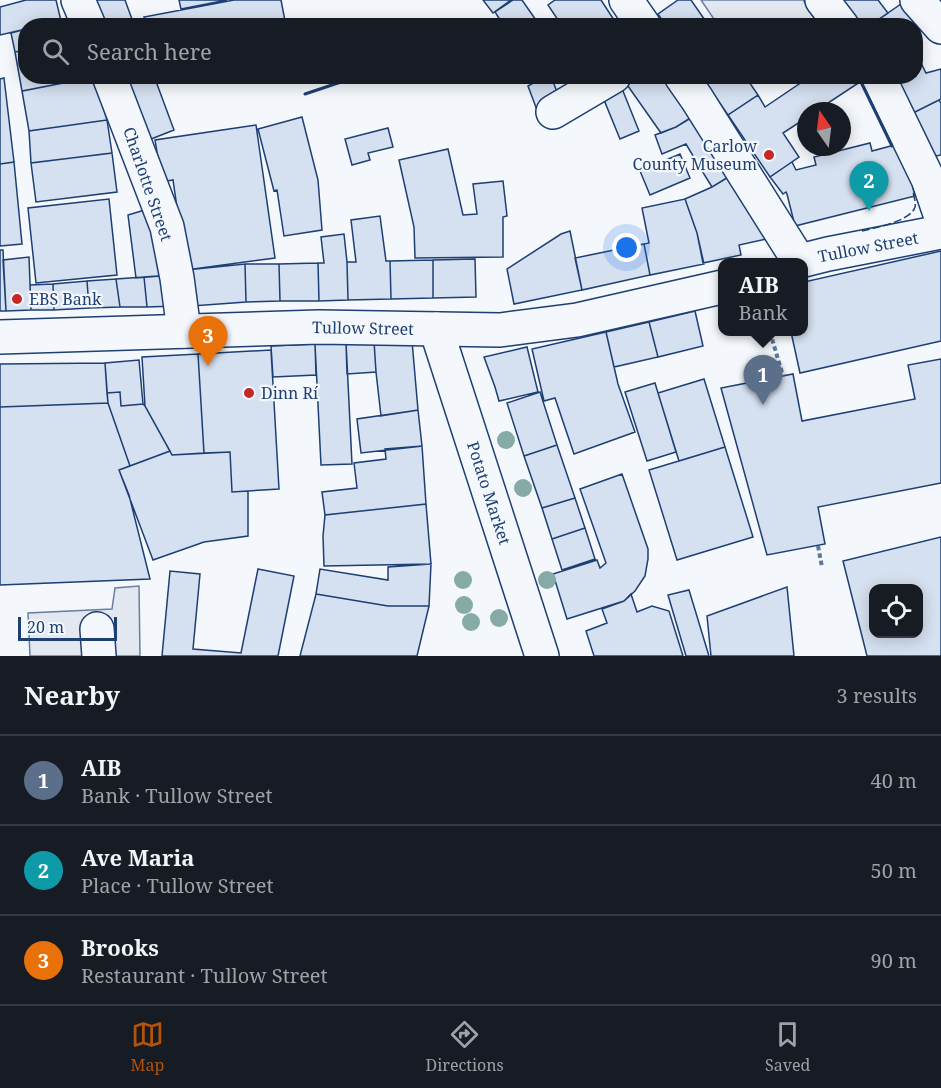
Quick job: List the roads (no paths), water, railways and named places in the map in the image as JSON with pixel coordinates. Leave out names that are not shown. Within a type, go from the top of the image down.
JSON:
[{"type":"street","points":[[78,0],[86,18]]},
{"type":"street","points":[[626,0],[638,18]]},
{"type":"street","points":[[822,0],[836,18]]},
{"type":"street","points":[[917,0],[941,27]]},
{"type":"street","name":"Charlotte Street","points":[[112,84],[167,227],[184,330]]},
{"type":"street","points":[[553,112],[600,84]]},
{"type":"street","points":[[687,84],[795,258]]},
{"type":"street","points":[[882,84],[928,179],[941,217]]},
{"type":"street","name":"Tullow Street","points":[[808,260],[941,232]]},
{"type":"street","name":"Tullow Street","points":[[0,337],[319,327],[500,330],[566,321],[718,288]]},
{"type":"street","name":"Potato Market","points":[[436,329],[542,656]]},
{"type":"place","name":"Carlow County Museum","points":[[769,155]]},
{"type":"place","name":"Ave Maria","points":[[869,211]]},
{"type":"place","name":"EBS Bank","points":[[17,299]]},
{"type":"place","name":"Brooks","points":[[208,366]]},
{"type":"place","name":"Dinn Rí","points":[[249,393]]},
{"type":"place","name":"AIB","points":[[763,405]]}]
